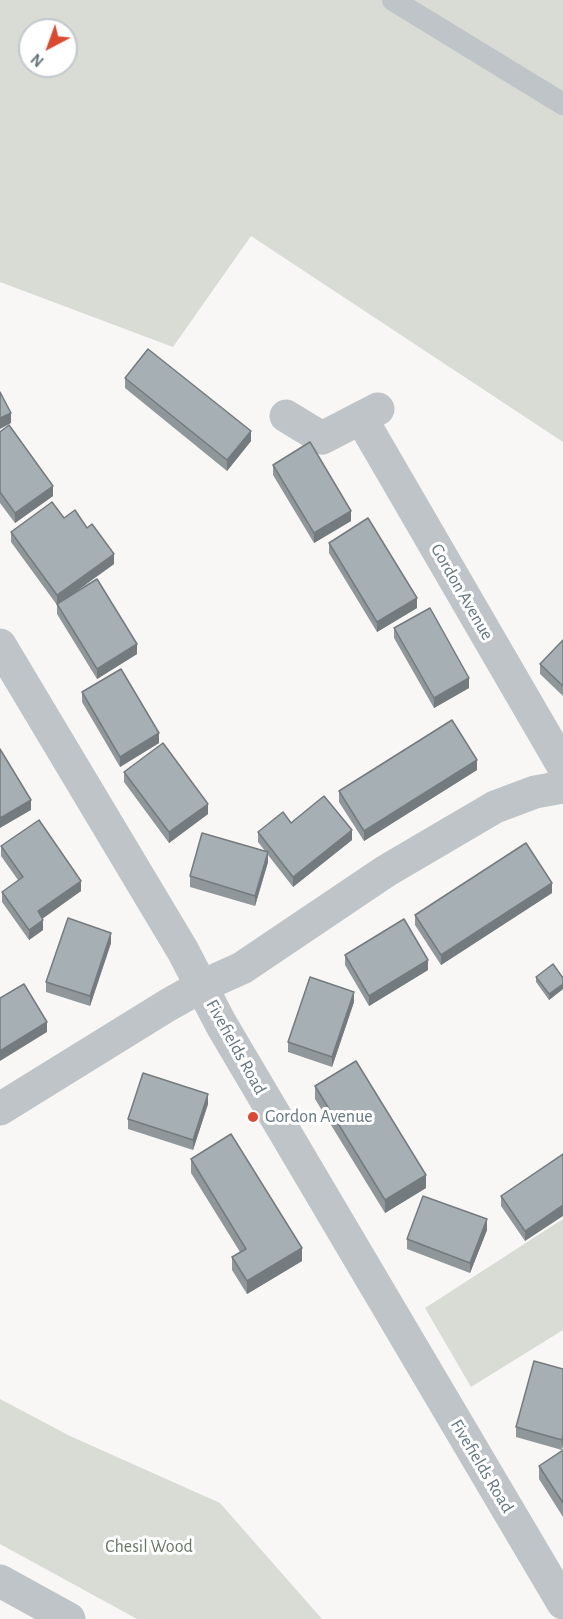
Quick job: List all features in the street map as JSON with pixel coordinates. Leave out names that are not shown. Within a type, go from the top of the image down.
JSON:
[{"type":"street","name":"Gordon Avenue","points":[[286,416],[322,438],[370,414],[563,766]]},
{"type":"street","name":"Fivefields Road","points":[[0,645],[202,986],[220,1024],[563,1603]]},
{"type":"street","points":[[0,1109],[202,986],[242,968],[386,871],[495,807],[535,792],[563,787]]},
{"type":"street","points":[[0,1581],[69,1619]]},
{"type":"lane","points":[[393,0],[563,104]]},
{"type":"green space","points":[[0,0],[563,0],[563,442],[251,236],[173,347],[0,282]]},
{"type":"green space","points":[[563,1219],[563,1330],[471,1387],[425,1308]]},
{"type":"green space","name":"Chesil Wood","points":[[0,1399],[70,1436],[220,1503],[322,1619],[137,1619],[0,1544]]},
{"type":"building","points":[[148,349],[251,431],[227,460],[125,378]]},
{"type":"building","points":[[0,392],[11,413],[0,418]]},
{"type":"building","points":[[9,425],[53,486],[15,513],[0,492],[0,432]]},
{"type":"building","points":[[310,442],[351,511],[314,533],[273,465]]},
{"type":"building","points":[[52,502],[64,518],[75,510],[87,528],[92,524],[114,554],[57,595],[11,532]]},
{"type":"building","points":[[368,518],[417,598],[377,622],[329,543]]},
{"type":"building","points":[[97,579],[137,644],[97,669],[57,604]]},
{"type":"building","points":[[430,608],[469,678],[434,698],[394,628]]},
{"type":"building","points":[[563,640],[563,686],[540,664]]},
{"type":"building","points":[[121,669],[159,733],[120,757],[82,692]]},
{"type":"building","points":[[452,720],[477,760],[364,831],[339,791]]},
{"type":"building","points":[[163,743],[208,804],[169,832],[124,772]]},
{"type":"building","points":[[0,749],[31,800],[0,818]]},
{"type":"building","points":[[324,796],[352,830],[293,877],[258,832],[283,812],[291,823]]},
{"type":"building","points":[[39,820],[81,881],[38,911],[43,920],[29,930],[2,892],[23,877],[1,846]]},
{"type":"building","points":[[202,833],[268,852],[255,896],[190,876]]},
{"type":"building","points":[[526,843],[552,883],[441,955],[415,915]]},
{"type":"building","points":[[68,918],[111,933],[90,996],[46,982]]},
{"type":"building","points":[[404,919],[428,960],[369,996],[345,955]]},
{"type":"building","points":[[553,964],[563,978],[563,984],[549,994],[536,977]]},
{"type":"building","points":[[310,977],[354,992],[332,1057],[288,1042]]},
{"type":"building","points":[[24,984],[47,1022],[0,1051],[0,998]]},
{"type":"building","points":[[356,1061],[426,1175],[385,1200],[315,1086]]},
{"type":"building","points":[[143,1073],[208,1094],[193,1140],[128,1119]]},
{"type":"building","points":[[231,1134],[302,1248],[247,1281],[232,1257],[246,1249],[191,1159]]},
{"type":"building","points":[[563,1154],[563,1205],[525,1231],[501,1196]]},
{"type":"building","points":[[423,1196],[487,1219],[470,1263],[407,1239]]},
{"type":"building","points":[[534,1361],[563,1369],[562,1440],[516,1427]]},
{"type":"building","points":[[563,1450],[563,1503],[539,1466]]},
{"type":"place","name":"Gordon Avenue","points":[[253,1117]]}]
